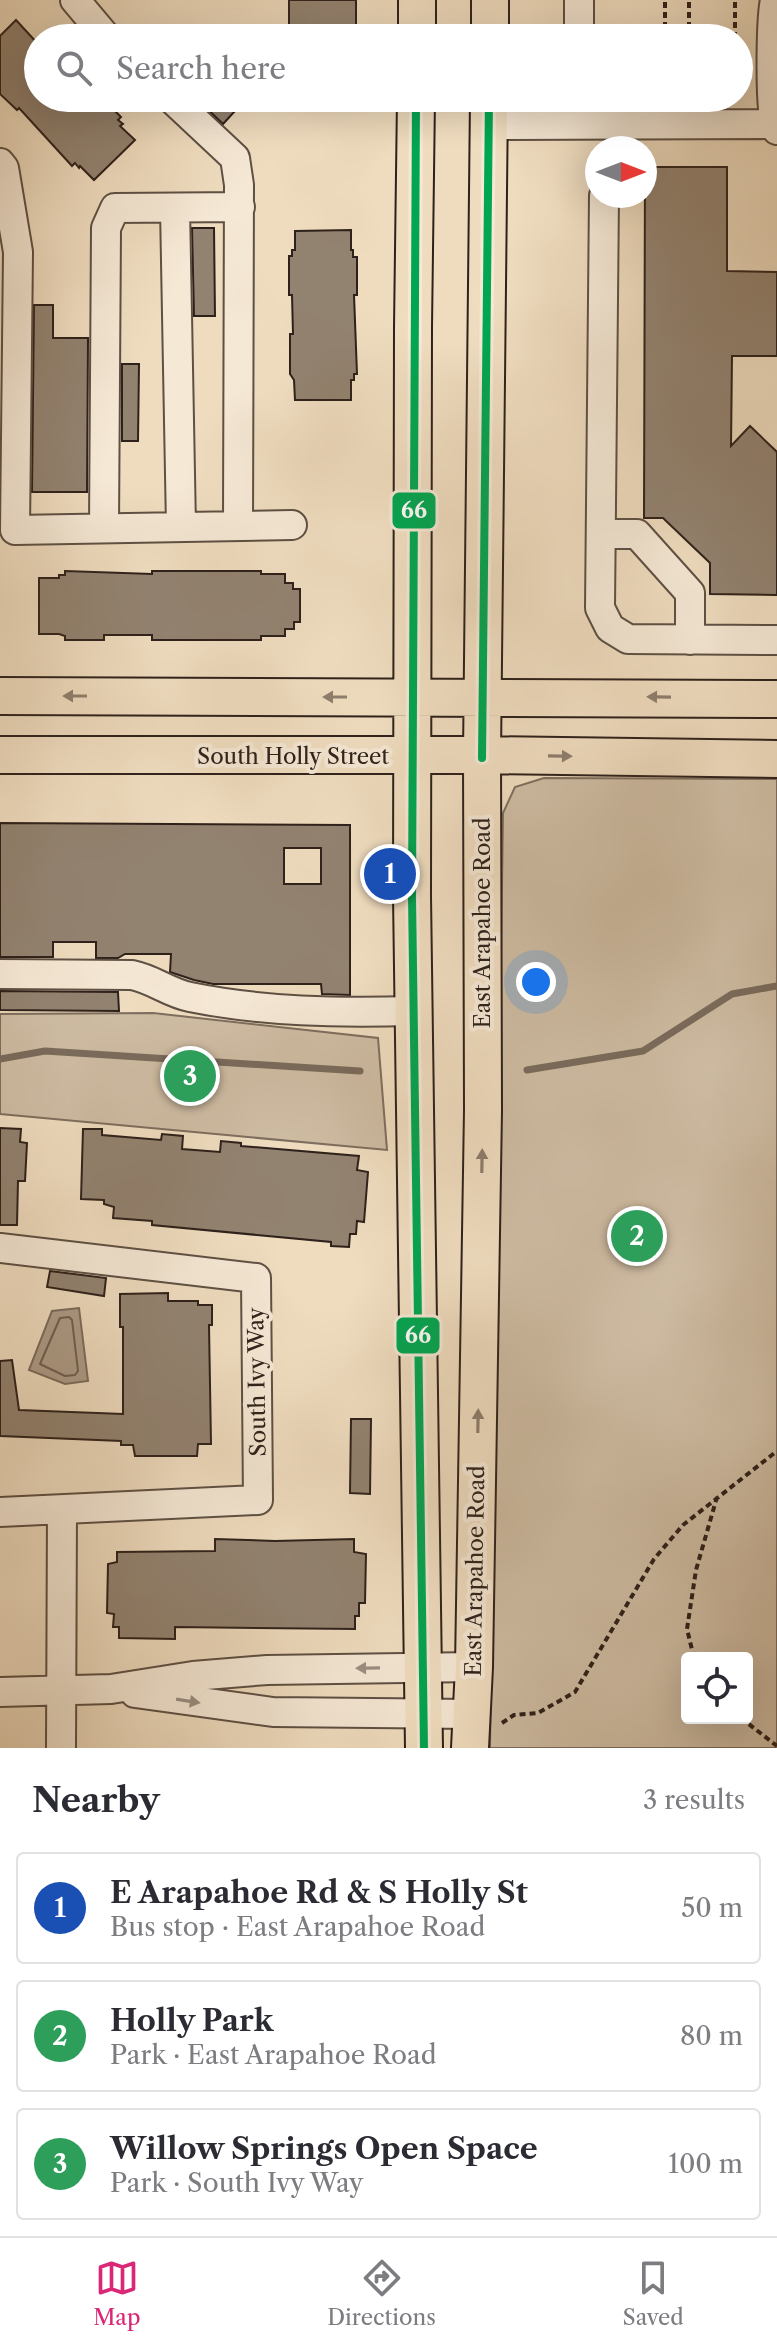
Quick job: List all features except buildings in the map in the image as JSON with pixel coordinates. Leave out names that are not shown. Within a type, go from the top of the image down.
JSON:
[{"type":"main road","points":[[417,0],[417,24]]},
{"type":"main road","points":[[490,0],[490,24]]},
{"type":"main road","points":[[416,112],[413,1011],[424,1731]]},
{"type":"main road","name":"East Arapahoe Road","points":[[480,1732],[474,1667],[483,1110],[482,755],[489,112]]},
{"type":"main road","points":[[0,696],[777,699]]},
{"type":"main road","name":"South Holly Street","points":[[0,755],[482,755],[777,759]]},
{"type":"street","points":[[75,0],[95,24]]},
{"type":"street","points":[[579,0],[579,24]]},
{"type":"street","points":[[497,112],[592,124],[775,127],[775,0]]},
{"type":"street","points":[[186,112],[235,158],[240,207],[238,526]]},
{"type":"street","points":[[0,163],[4,168],[18,252],[15,530],[292,525]]},
{"type":"street","points":[[104,528],[106,228],[115,208],[240,207]]},
{"type":"street","points":[[175,208],[181,527]]},
{"type":"street","points":[[604,208],[600,608],[610,628],[628,639],[777,640]]},
{"type":"street","points":[[601,534],[637,534],[690,593],[690,640]]},
{"type":"street","points":[[0,974],[132,975],[182,995],[284,1011],[413,1011]]},
{"type":"street","name":"South Ivy Way","points":[[0,1248],[256,1278],[258,1500],[62,1511]]},
{"type":"street","points":[[0,1512],[62,1511],[61,1748]]},
{"type":"street","points":[[0,1692],[111,1689],[237,1672],[474,1667]]},
{"type":"street","points":[[111,1689],[424,1731],[480,1732]]},
{"type":"path","points":[[665,2],[665,24]]},
{"type":"path","points":[[689,2],[689,24]]},
{"type":"path","points":[[735,2],[735,24]]},
{"type":"path","points":[[480,1732],[514,1715],[538,1713],[575,1692],[654,1559],[683,1525],[777,1451]]},
{"type":"path","points":[[693,1652],[687,1629],[696,1570],[717,1496]]},
{"type":"path","points":[[749,1724],[777,1746]]},
{"type":"shaded area","points":[[544,778],[777,779],[777,1748],[490,1748],[503,813],[515,787]]},
{"type":"shaded area","points":[[153,1013],[378,1038],[387,1150],[0,1114],[0,1014]]},
{"type":"water","points":[[79,1308],[88,1381],[65,1384],[29,1370],[52,1311]]},
{"type":"waterway","points":[[527,1070],[643,1051],[732,994],[777,986]]},
{"type":"waterway","points":[[0,1059],[45,1051],[360,1071]]},
{"type":"transit line","name":"66","points":[[416,112],[412,896],[424,1748]]},
{"type":"transit line","name":"66","points":[[482,758],[489,112]]},
{"type":"place","name":"E Arapahoe Rd & S Holly St","points":[[390,874]]},
{"type":"place","name":"Willow Springs Open Space","points":[[190,1076]]},
{"type":"place","name":"Holly Park","points":[[637,1236]]}]
